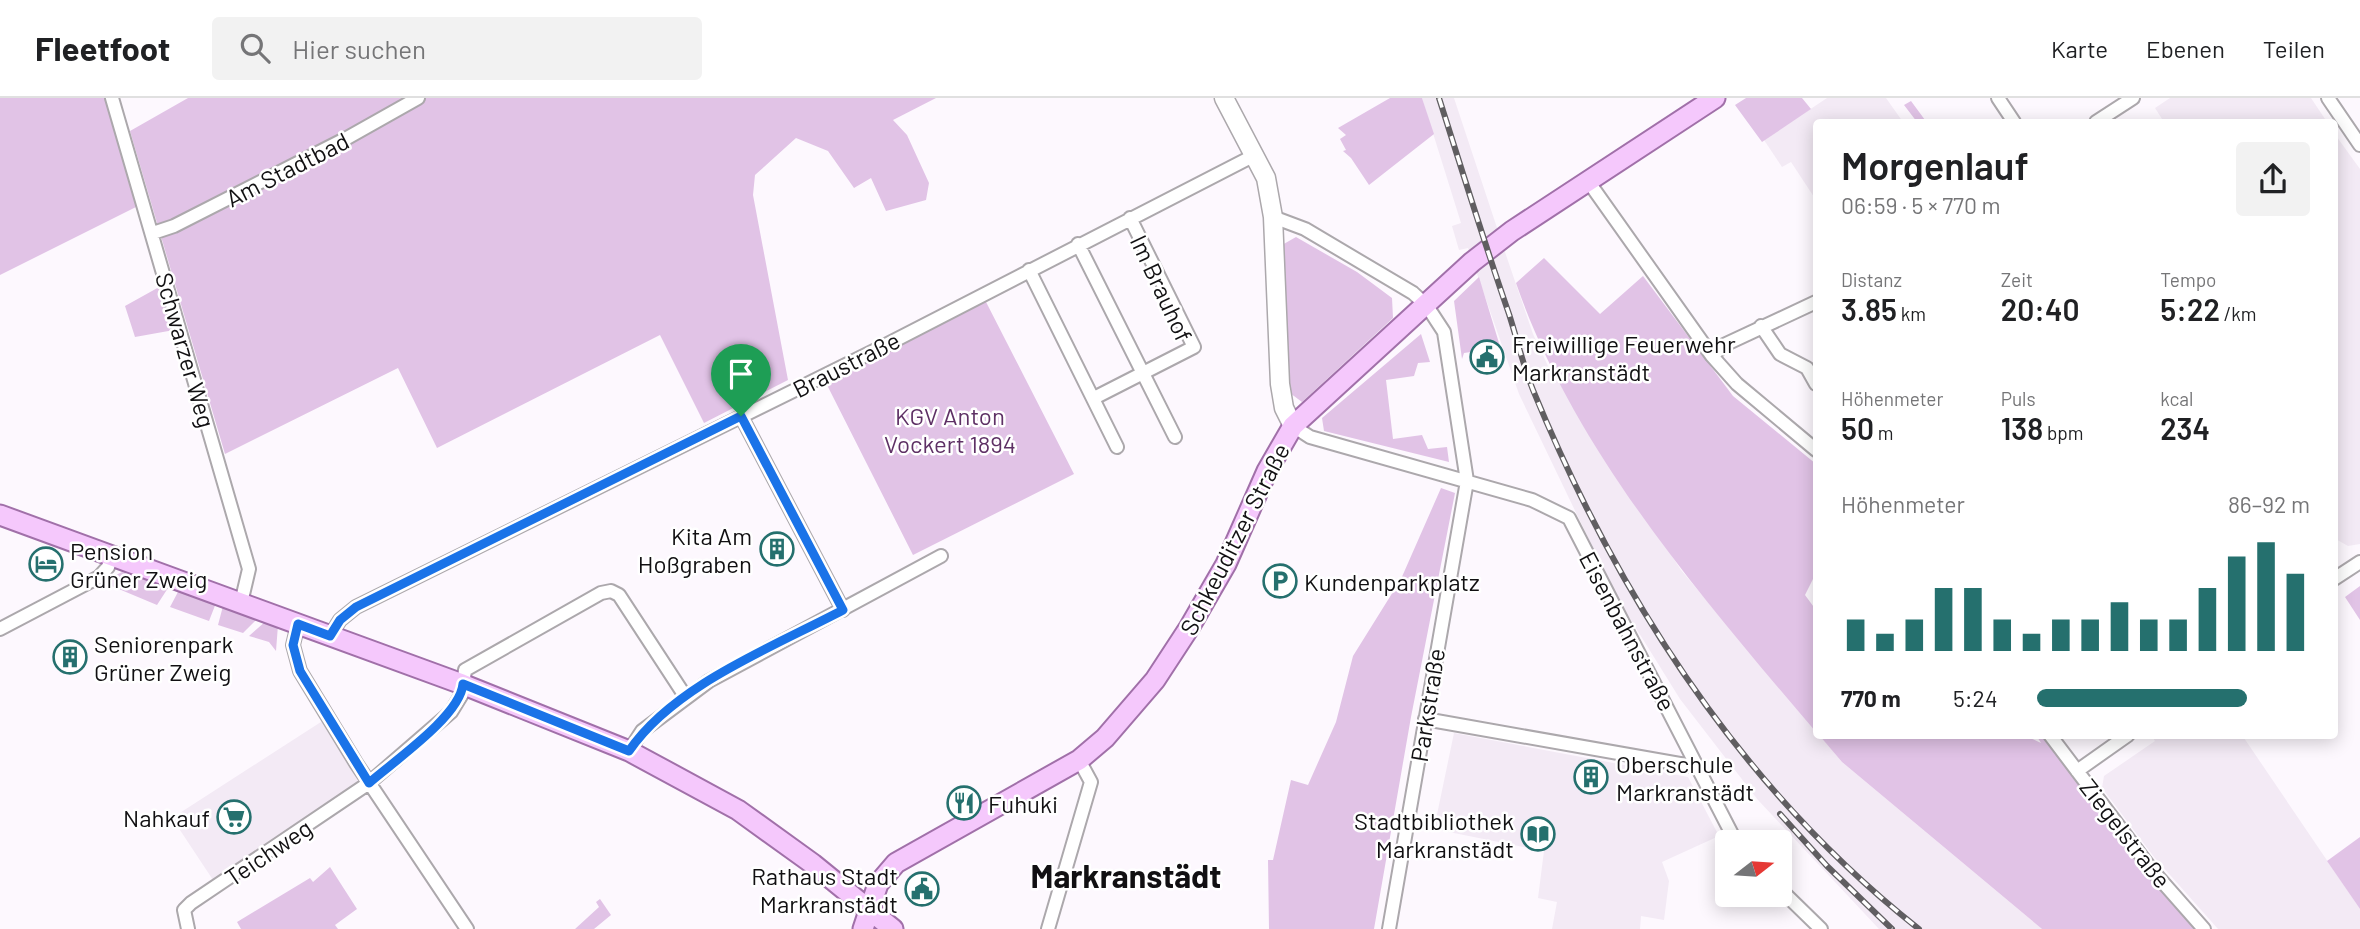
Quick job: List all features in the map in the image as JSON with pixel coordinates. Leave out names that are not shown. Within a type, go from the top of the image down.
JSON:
[{"type":"main road","points":[[1224,98],[1266,178],[1273,217],[1280,384],[1284,408],[1293,426]]},
{"type":"main road","name":"Schkeuditzer Straße","points":[[863,929],[878,884],[896,863],[1079,760],[1105,738],[1156,680],[1226,564],[1267,471],[1293,426],[1472,262],[1512,231],[1715,98]]},
{"type":"main road","points":[[0,515],[463,684],[629,751],[738,810],[894,929]]},
{"type":"street","name":"Schwarzer Weg","points":[[112,98],[249,569],[241,603]]},
{"type":"street","name":"Am Stadtbad","points":[[153,233],[174,226],[348,138],[418,98]]},
{"type":"street","points":[[1998,98],[2012,119]]},
{"type":"street","points":[[2101,119],[2133,98]]},
{"type":"street","points":[[2328,98],[2360,145]]},
{"type":"street","name":"Braustraße","points":[[330,636],[340,620],[356,607],[741,416],[1255,155]]},
{"type":"street","points":[[1588,181],[1713,356],[1737,384],[1813,447]]},
{"type":"street","points":[[1273,217],[1305,229],[1364,262],[1413,293],[1427,306]]},
{"type":"street","name":"Im Brauhof","points":[[1094,398],[1194,347],[1130,218]]},
{"type":"street","points":[[1079,244],[1175,436]]},
{"type":"street","points":[[1029,270],[1117,447]]},
{"type":"street","points":[[1713,356],[1724,345],[1813,303]]},
{"type":"street","name":"Parkstraße","points":[[1390,929],[1467,481],[1444,332],[1427,306]]},
{"type":"street","points":[[1761,326],[1780,354],[1807,368],[1813,379]]},
{"type":"street","points":[[741,416],[843,610]]},
{"type":"street","name":"Eisenbahnstraße","points":[[1293,426],[1310,437],[1532,500],[1569,518],[1730,830]]},
{"type":"street","points":[[0,629],[99,577],[108,567],[112,555]]},
{"type":"street","points":[[629,751],[642,731],[685,696],[941,556]]},
{"type":"street","points":[[2338,575],[2360,562]]},
{"type":"street","points":[[369,783],[451,712],[462,694],[465,670],[601,593],[611,591],[619,595],[685,696]]},
{"type":"street","points":[[298,624],[293,645],[300,671],[369,783],[467,929]]},
{"type":"street","points":[[1425,719],[1697,767]]},
{"type":"street","name":"Ziegelstraße","points":[[2053,739],[2152,870],[2204,929]]},
{"type":"street","points":[[2077,771],[2122,739]]},
{"type":"street","points":[[1048,929],[1091,782],[1079,760]]},
{"type":"street","name":"Teichweg","points":[[188,929],[184,911],[191,903],[369,783]]},
{"type":"street","points":[[1792,901],[1821,929]]},
{"type":"shaded area","points":[[1422,98],[1454,98],[1533,334],[1548,366],[1681,570],[1813,727],[1813,739],[1823,739],[1842,762],[2042,929],[1879,929],[1792,836],[1792,830],[1786,830],[1758,800],[1680,699],[1616,596],[1519,394],[1468,248],[1459,250],[1452,226],[1461,223]]},
{"type":"shaded area","points":[[1827,98],[1886,98],[1901,119],[1813,119],[1813,195],[1791,162],[1782,167],[1764,140]]},
{"type":"shaded area","points":[[2170,98],[2311,98],[2325,119],[2162,119],[2155,108]]},
{"type":"shaded area","points":[[2338,139],[2360,169],[2360,544],[2348,546],[2338,540]]},
{"type":"shaded area","points":[[324,720],[363,780],[215,883],[172,818]]},
{"type":"shaded area","points":[[1454,733],[1688,777],[1716,830],[1715,838],[1662,862],[1669,881],[1664,920],[1641,916],[1640,929],[1552,929],[1557,902],[1538,898],[1544,851],[1434,829]]},
{"type":"shaded area","points":[[2154,739],[2245,739],[2360,909],[2360,929],[2218,929],[2154,857],[2102,788],[2104,776],[2155,741]]},
{"type":"green space","points":[[0,98],[106,98],[138,206],[0,275]]},
{"type":"green space","points":[[188,98],[936,98],[893,120],[907,135],[929,183],[926,200],[886,211],[871,178],[854,188],[828,151],[796,138],[755,175],[753,195],[788,380],[704,423],[660,335],[437,448],[398,368],[225,454],[130,131]]},
{"type":"green space","points":[[1390,98],[1422,98],[1434,134],[1369,185],[1351,158],[1343,151],[1346,150],[1340,139],[1346,135],[1338,128]]},
{"type":"green space","points":[[1746,98],[1802,98],[1811,109],[1762,142],[1735,105]]},
{"type":"green space","points":[[1911,101],[1924,119],[1915,119],[1904,105]]},
{"type":"green space","points":[[1296,237],[1357,272],[1392,298],[1393,318],[1302,402],[1290,393],[1282,245]]},
{"type":"green space","points":[[1544,258],[1600,314],[1643,276],[1733,396],[1813,462],[1813,579],[1805,595],[1813,606],[1813,728],[1645,521],[1571,405],[1541,345],[1516,283]]},
{"type":"green space","points":[[1479,277],[1502,353],[1490,356],[1486,346],[1484,350],[1464,353],[1462,359],[1454,301]]},
{"type":"green space","points":[[161,286],[174,330],[135,337],[125,306]]},
{"type":"green space","name":"KGV Anton Vockert 1894","points":[[985,300],[1074,474],[913,555],[826,383]]},
{"type":"green space","points":[[1421,334],[1430,362],[1418,363],[1414,376],[1386,380],[1393,439],[1422,435],[1428,449],[1447,447],[1449,462],[1324,431],[1322,418]]},
{"type":"green space","points":[[1441,488],[1455,493],[1411,717],[1374,929],[1269,929],[1268,860],[1273,860],[1291,780],[1308,785],[1336,722],[1353,656],[1401,579]]},
{"type":"green space","points":[[122,572],[168,588],[157,605],[102,582]]},
{"type":"green space","points":[[2360,586],[2360,620],[2345,597]]},
{"type":"green space","points":[[179,590],[216,603],[209,621],[170,607]]},
{"type":"green space","points":[[223,606],[258,618],[243,633],[218,625]]},
{"type":"green space","points":[[266,621],[278,625],[276,651],[269,642],[249,636]]},
{"type":"green space","points":[[1822,739],[2032,739],[2041,743],[2038,739],[2045,739],[2197,929],[2042,929],[1842,762]]},
{"type":"green space","points":[[2360,837],[2360,909],[2327,861]]},
{"type":"green space","points":[[330,867],[357,909],[335,925],[338,929],[241,929],[237,922],[310,878],[313,882]]},
{"type":"green space","points":[[600,899],[611,915],[594,929],[575,929],[599,907],[596,902]]},
{"type":"railway","points":[[1439,98],[1533,390],[1604,542],[1646,615],[1741,752],[1796,815],[1855,874],[1919,929]]},
{"type":"railway","points":[[1780,814],[1827,866],[1892,929]]},
{"type":"place","name":"Freiwillige Feuerwehr Markranstädt","points":[[1487,357]]},
{"type":"place","name":"Kita Am Hoßgraben","points":[[777,549]]},
{"type":"place","name":"Pension Grüner Zweig","points":[[46,564]]},
{"type":"place","name":"Kundenparkplatz","points":[[1280,581]]},
{"type":"place","name":"Seniorenpark Grüner Zweig","points":[[70,657]]},
{"type":"place","name":"Oberschule Markranstädt","points":[[1591,777]]},
{"type":"place","name":"Fuhuki","points":[[964,803]]},
{"type":"place","name":"Nahkauf","points":[[234,817]]},
{"type":"place","name":"Stadtbibliothek Markranstädt","points":[[1538,834]]},
{"type":"place","name":"Rathaus Stadt Markranstädt","points":[[922,889]]},
{"type":"district","name":"Markranstädt","points":[[1126,875]]},
{"type":"route","points":[[741,416],[843,610],[685,696],[642,731],[629,751],[463,684],[462,694],[451,712],[369,783],[300,671],[293,645],[298,624],[330,636],[340,620],[356,607],[741,416]]}]
